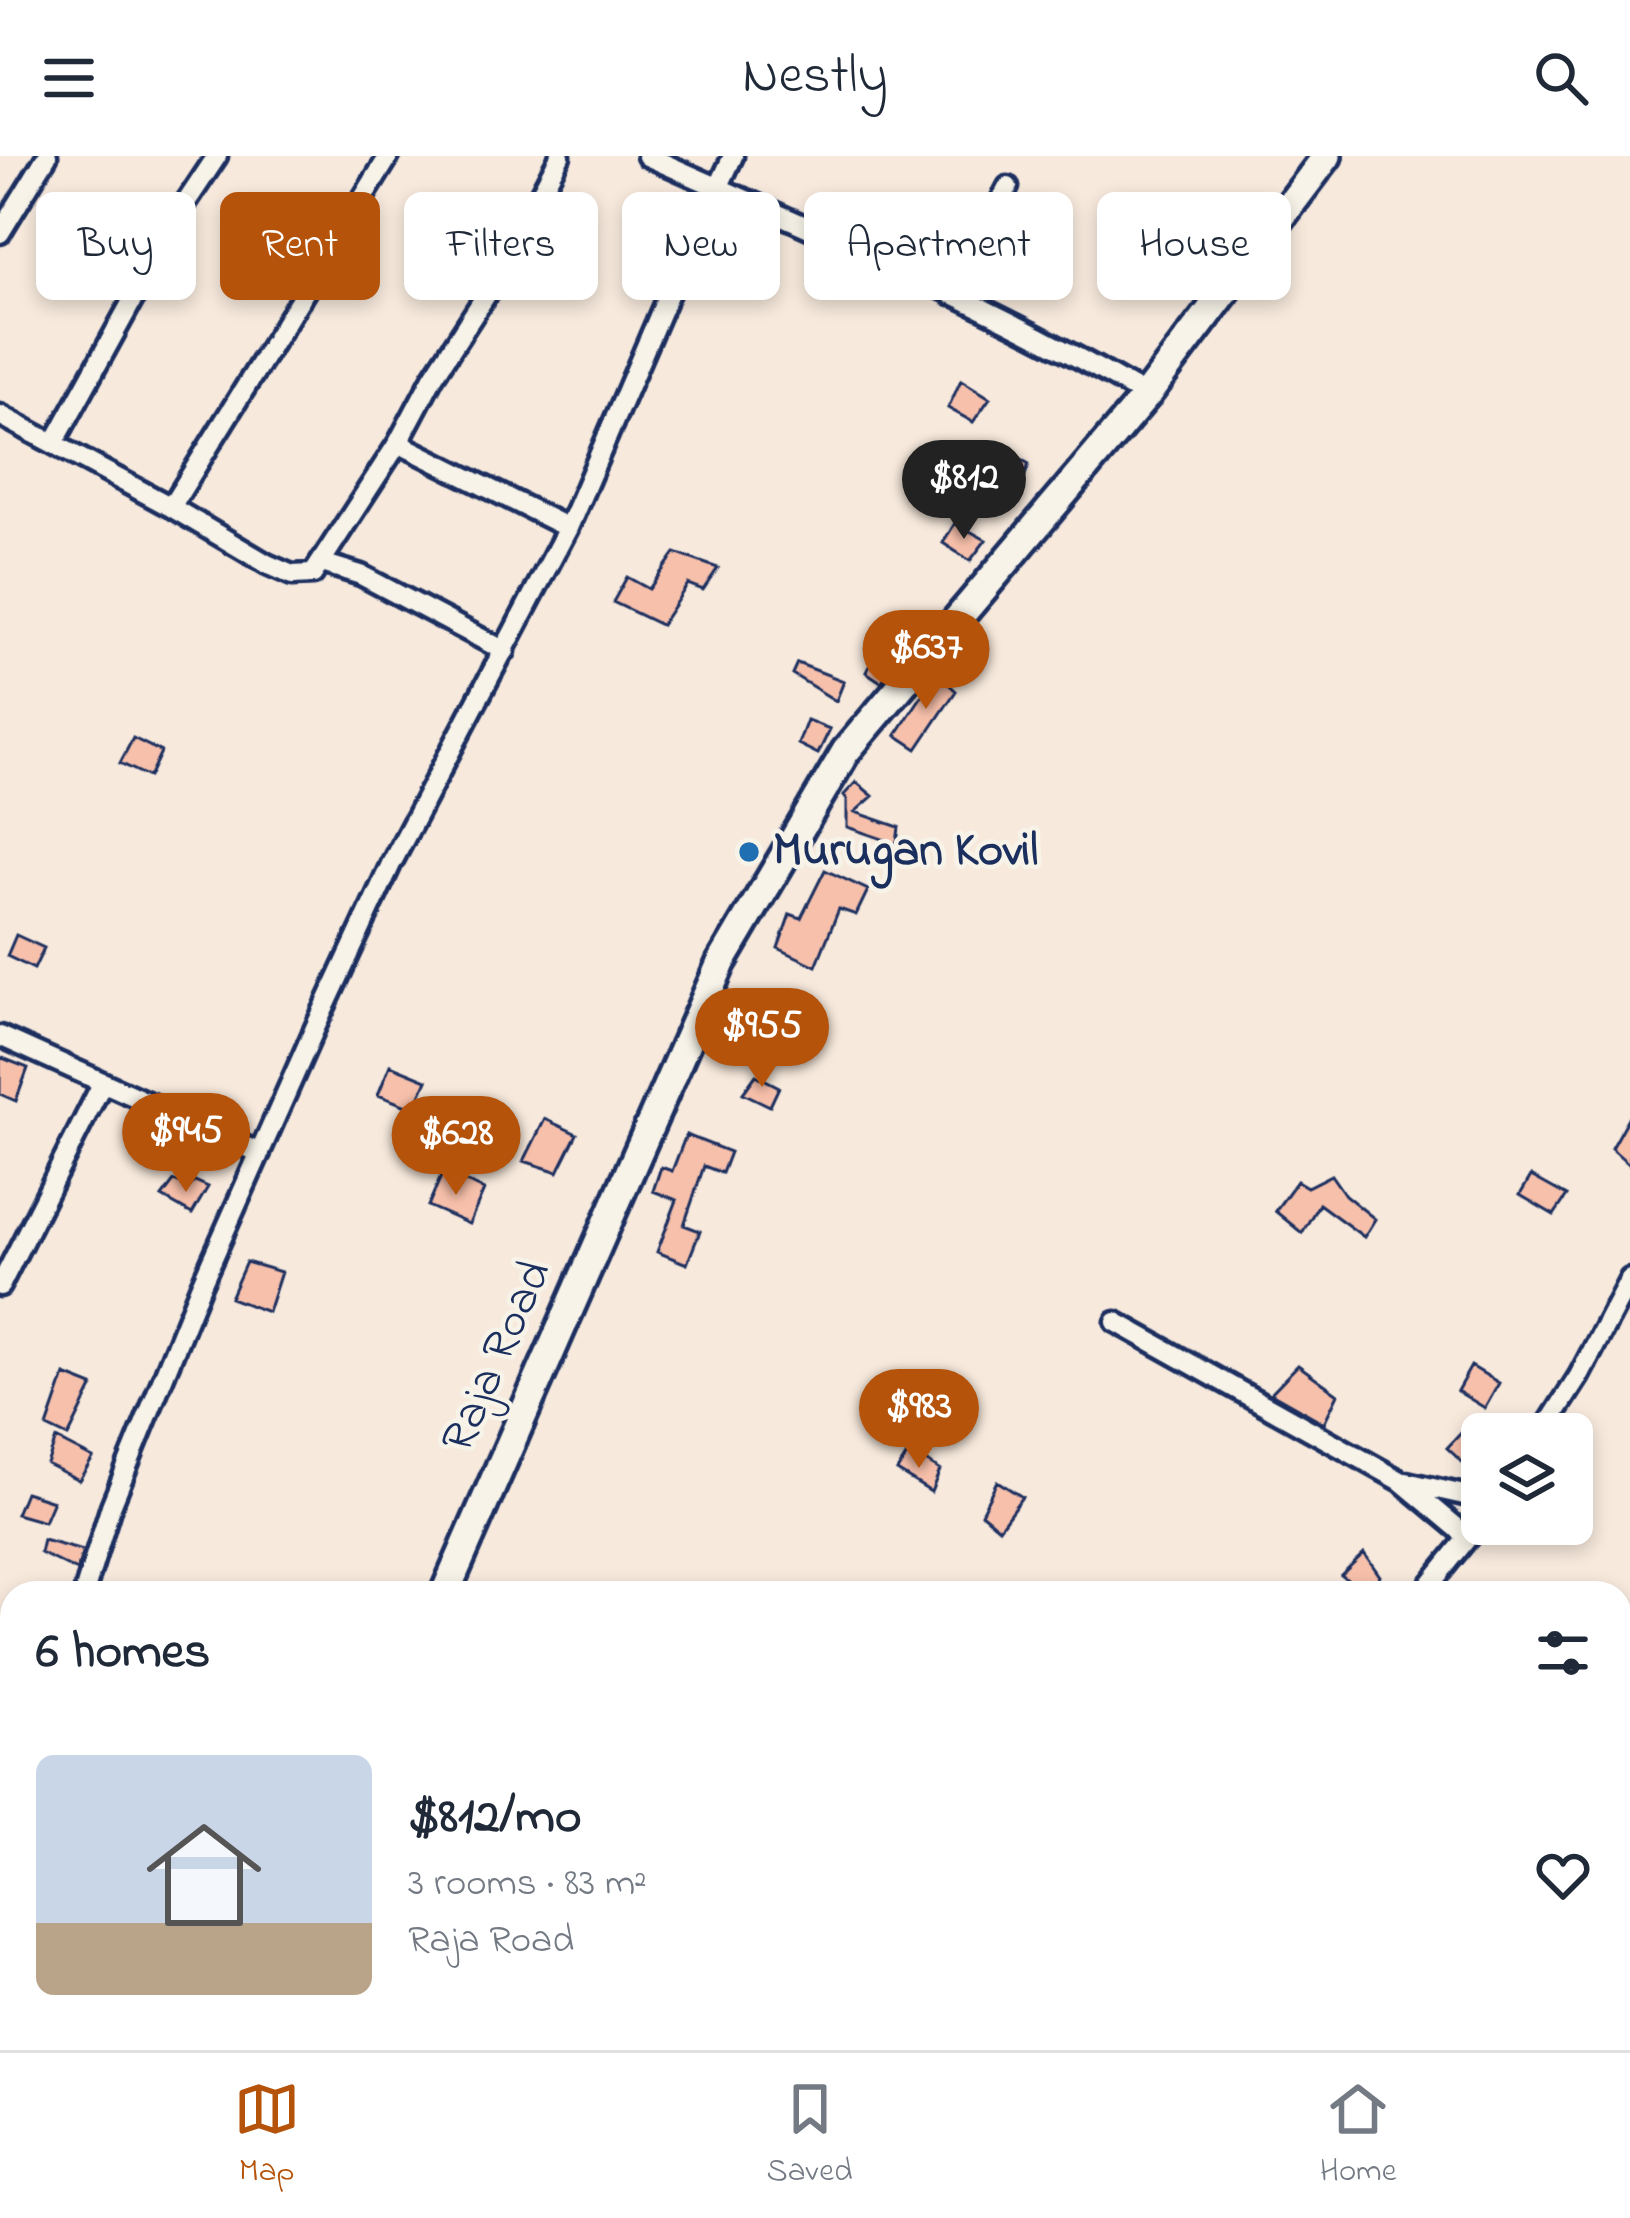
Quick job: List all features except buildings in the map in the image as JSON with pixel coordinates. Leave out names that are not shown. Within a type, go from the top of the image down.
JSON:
[{"type":"street","points":[[0,233],[46,156]]},
{"type":"street","points":[[54,443],[187,201],[217,156]]},
{"type":"street","points":[[171,506],[389,156]]},
{"type":"street","points":[[0,415],[292,575],[313,574],[490,290],[560,156]]},
{"type":"street","points":[[646,156],[804,227]]},
{"type":"street","points":[[88,1581],[111,1506],[260,1153],[391,864],[568,528],[734,156]]},
{"type":"street","name":"Raja Road","points":[[450,1581],[721,963],[846,751],[1146,396],[1327,156]]},
{"type":"street","points":[[1005,192],[1008,187]]},
{"type":"street","points":[[964,300],[1070,351],[1146,396]]},
{"type":"street","points":[[398,442],[568,528]]},
{"type":"street","points":[[322,563],[362,575],[505,651]]},
{"type":"street","points":[[0,1036],[260,1153]]},
{"type":"street","points":[[0,1286],[102,1084]]},
{"type":"street","points":[[1556,1413],[1630,1279]]},
{"type":"street","points":[[1116,1322],[1401,1481],[1461,1531]]},
{"type":"street","points":[[1401,1481],[1461,1494]]},
{"type":"street","points":[[1433,1581],[1462,1545]]},
{"type":"place","name":"Murugan Kovil","points":[[749,852]]}]
